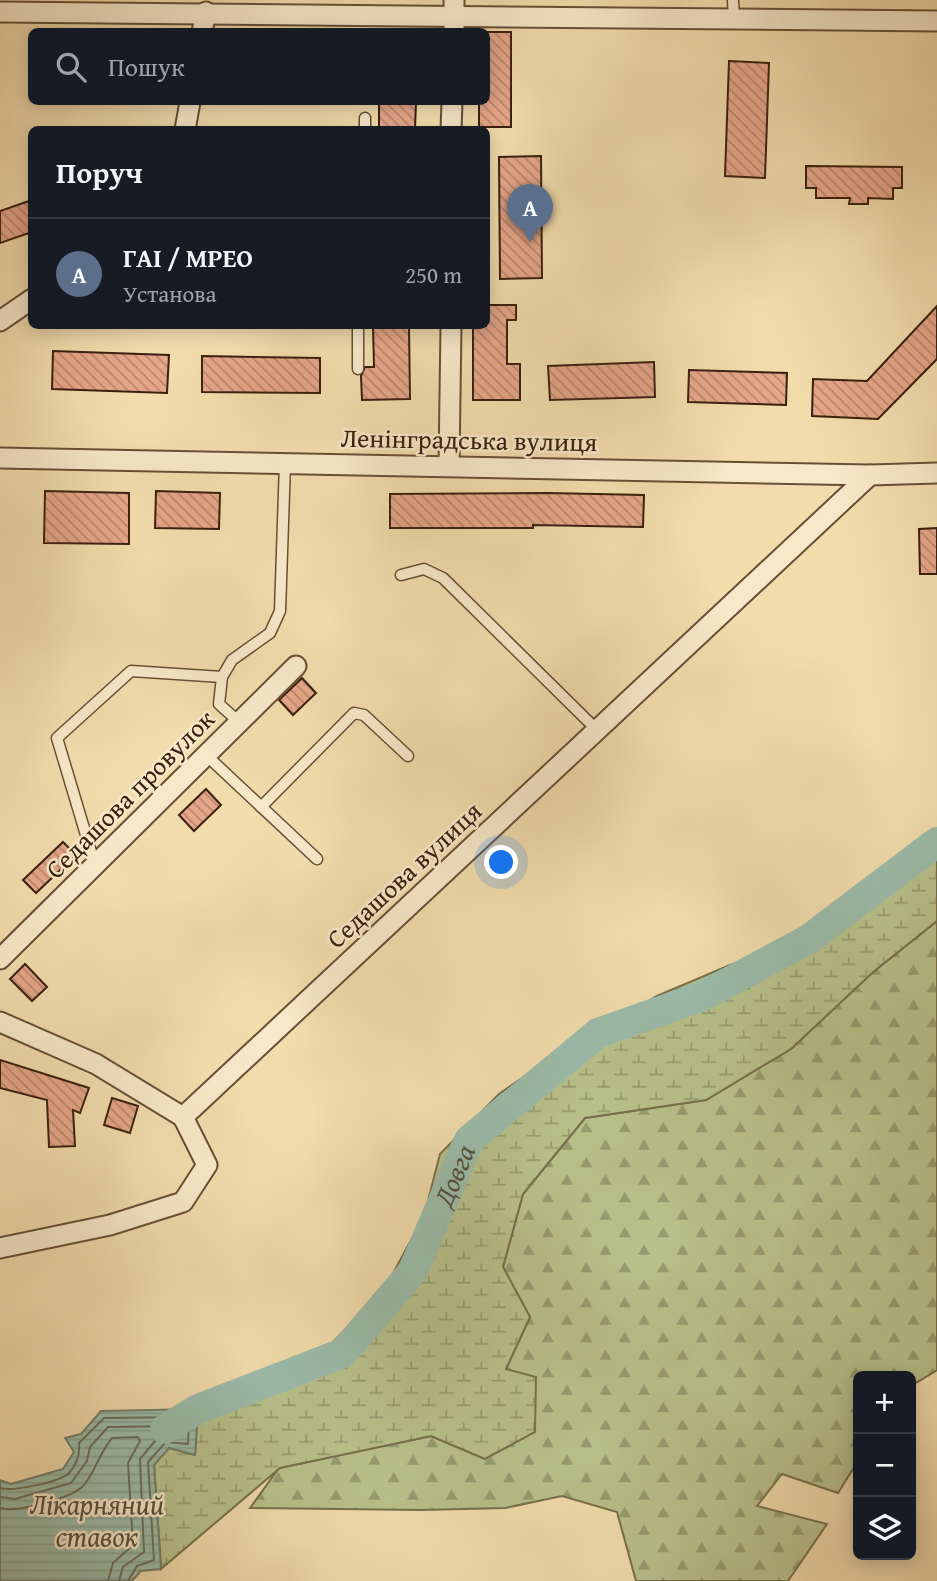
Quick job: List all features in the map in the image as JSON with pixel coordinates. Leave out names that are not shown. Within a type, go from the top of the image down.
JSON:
[{"type":"street","points":[[0,12],[204,22],[296,7],[454,16],[734,21],[937,21]]},
{"type":"street","points":[[186,126],[189,105]]},
{"type":"street","points":[[452,105],[452,126]]},
{"type":"street","points":[[0,321],[28,302]]},
{"type":"street","points":[[449,464],[451,329]]},
{"type":"street","name":"Ленінградська вулиця","points":[[0,458],[449,464],[870,475],[937,473]]},
{"type":"street","name":"Седашова вулиця","points":[[183,1117],[870,475]]},
{"type":"street","name":"Седашова провулок","points":[[0,959],[296,666]]},
{"type":"street","points":[[0,1023],[96,1064],[183,1117],[207,1165],[183,1202],[110,1225],[0,1248]]},
{"type":"lane","points":[[733,0],[734,21]]},
{"type":"lane","points":[[365,118],[365,126]]},
{"type":"lane","points":[[358,329],[358,369]]},
{"type":"lane","points":[[239,722],[219,704],[222,677],[232,660],[270,632],[280,611],[285,463]]},
{"type":"lane","points":[[401,575],[424,569],[443,578],[597,730]]},
{"type":"lane","points":[[95,865],[57,738],[131,671],[222,677]]},
{"type":"lane","points":[[261,807],[354,713],[364,715],[408,756]]},
{"type":"lane","points":[[206,755],[317,859]]},
{"type":"green space","points":[[937,829],[937,921],[872,973],[791,1049],[706,1100],[585,1118],[523,1194],[503,1267],[530,1317],[506,1369],[536,1377],[535,1432],[485,1459],[431,1436],[280,1468],[161,1569],[154,1464],[169,1448],[195,1455],[198,1409],[332,1343],[384,1290],[424,1216],[440,1154],[499,1094],[539,1066],[657,996],[730,965],[809,939],[897,857]]},
{"type":"green space","points":[[937,921],[937,1370],[916,1383],[916,1371],[853,1371],[853,1469],[838,1493],[782,1474],[757,1506],[827,1524],[788,1581],[636,1581],[617,1512],[562,1496],[505,1508],[250,1508],[279,1468],[431,1436],[485,1459],[506,1369],[530,1317],[503,1267],[523,1194],[585,1118],[706,1100],[791,1049],[872,973]]},
{"type":"water","name":"Лікарняний ставок","points":[[198,1409],[195,1455],[169,1448],[154,1465],[161,1569],[141,1571],[132,1581],[0,1581],[0,1480],[11,1484],[63,1469],[74,1452],[65,1438],[81,1434],[101,1411]]},
{"type":"building","points":[[490,32],[511,32],[511,127],[479,126],[479,105],[490,105]]},
{"type":"building","points":[[729,61],[769,63],[765,178],[725,176]]},
{"type":"building","points":[[379,105],[416,105],[415,126],[379,126]]},
{"type":"building","points":[[541,156],[542,278],[500,279],[499,157]]},
{"type":"building","points":[[806,166],[902,167],[902,188],[893,188],[893,199],[868,198],[868,204],[849,204],[850,198],[816,198],[816,188],[806,188]]},
{"type":"building","points":[[28,201],[28,233],[0,243],[0,211]]},
{"type":"building","points":[[490,305],[516,305],[516,320],[507,320],[507,364],[520,364],[520,400],[473,400],[473,329],[490,329]]},
{"type":"building","points":[[937,306],[937,359],[878,419],[812,416],[813,379],[867,381]]},
{"type":"building","points":[[373,329],[409,329],[410,399],[362,400],[361,376],[365,367],[374,367]]},
{"type":"building","points":[[53,351],[169,355],[167,393],[52,389]]},
{"type":"building","points":[[202,356],[320,358],[320,393],[202,392]]},
{"type":"building","points":[[654,362],[655,397],[550,400],[548,366]]},
{"type":"building","points":[[689,370],[787,373],[786,405],[688,402]]},
{"type":"building","points":[[45,491],[129,493],[129,544],[44,543]]},
{"type":"building","points":[[156,491],[220,493],[219,529],[155,528]]},
{"type":"building","points":[[390,494],[644,495],[643,527],[533,525],[533,528],[390,528]]},
{"type":"building","points":[[937,528],[937,574],[920,574],[919,529]]},
{"type":"building","points":[[302,678],[316,693],[293,715],[279,700]]},
{"type":"building","points":[[206,789],[221,805],[194,831],[179,815]]},
{"type":"building","points":[[63,842],[76,855],[36,893],[23,880]]},
{"type":"building","points":[[25,964],[47,987],[32,1001],[10,979]]},
{"type":"building","points":[[0,1060],[89,1088],[80,1113],[73,1110],[75,1146],[49,1147],[47,1100],[0,1088]]},
{"type":"building","points":[[112,1098],[138,1106],[130,1133],[104,1125]]},
{"type":"waterway","name":"Довга","points":[[165,1429],[198,1409],[343,1353],[413,1271],[469,1140],[598,1033],[703,996],[809,939],[937,842]]},
{"type":"place","name":"ГАІ / МРЕО","points":[[530,242]]}]
